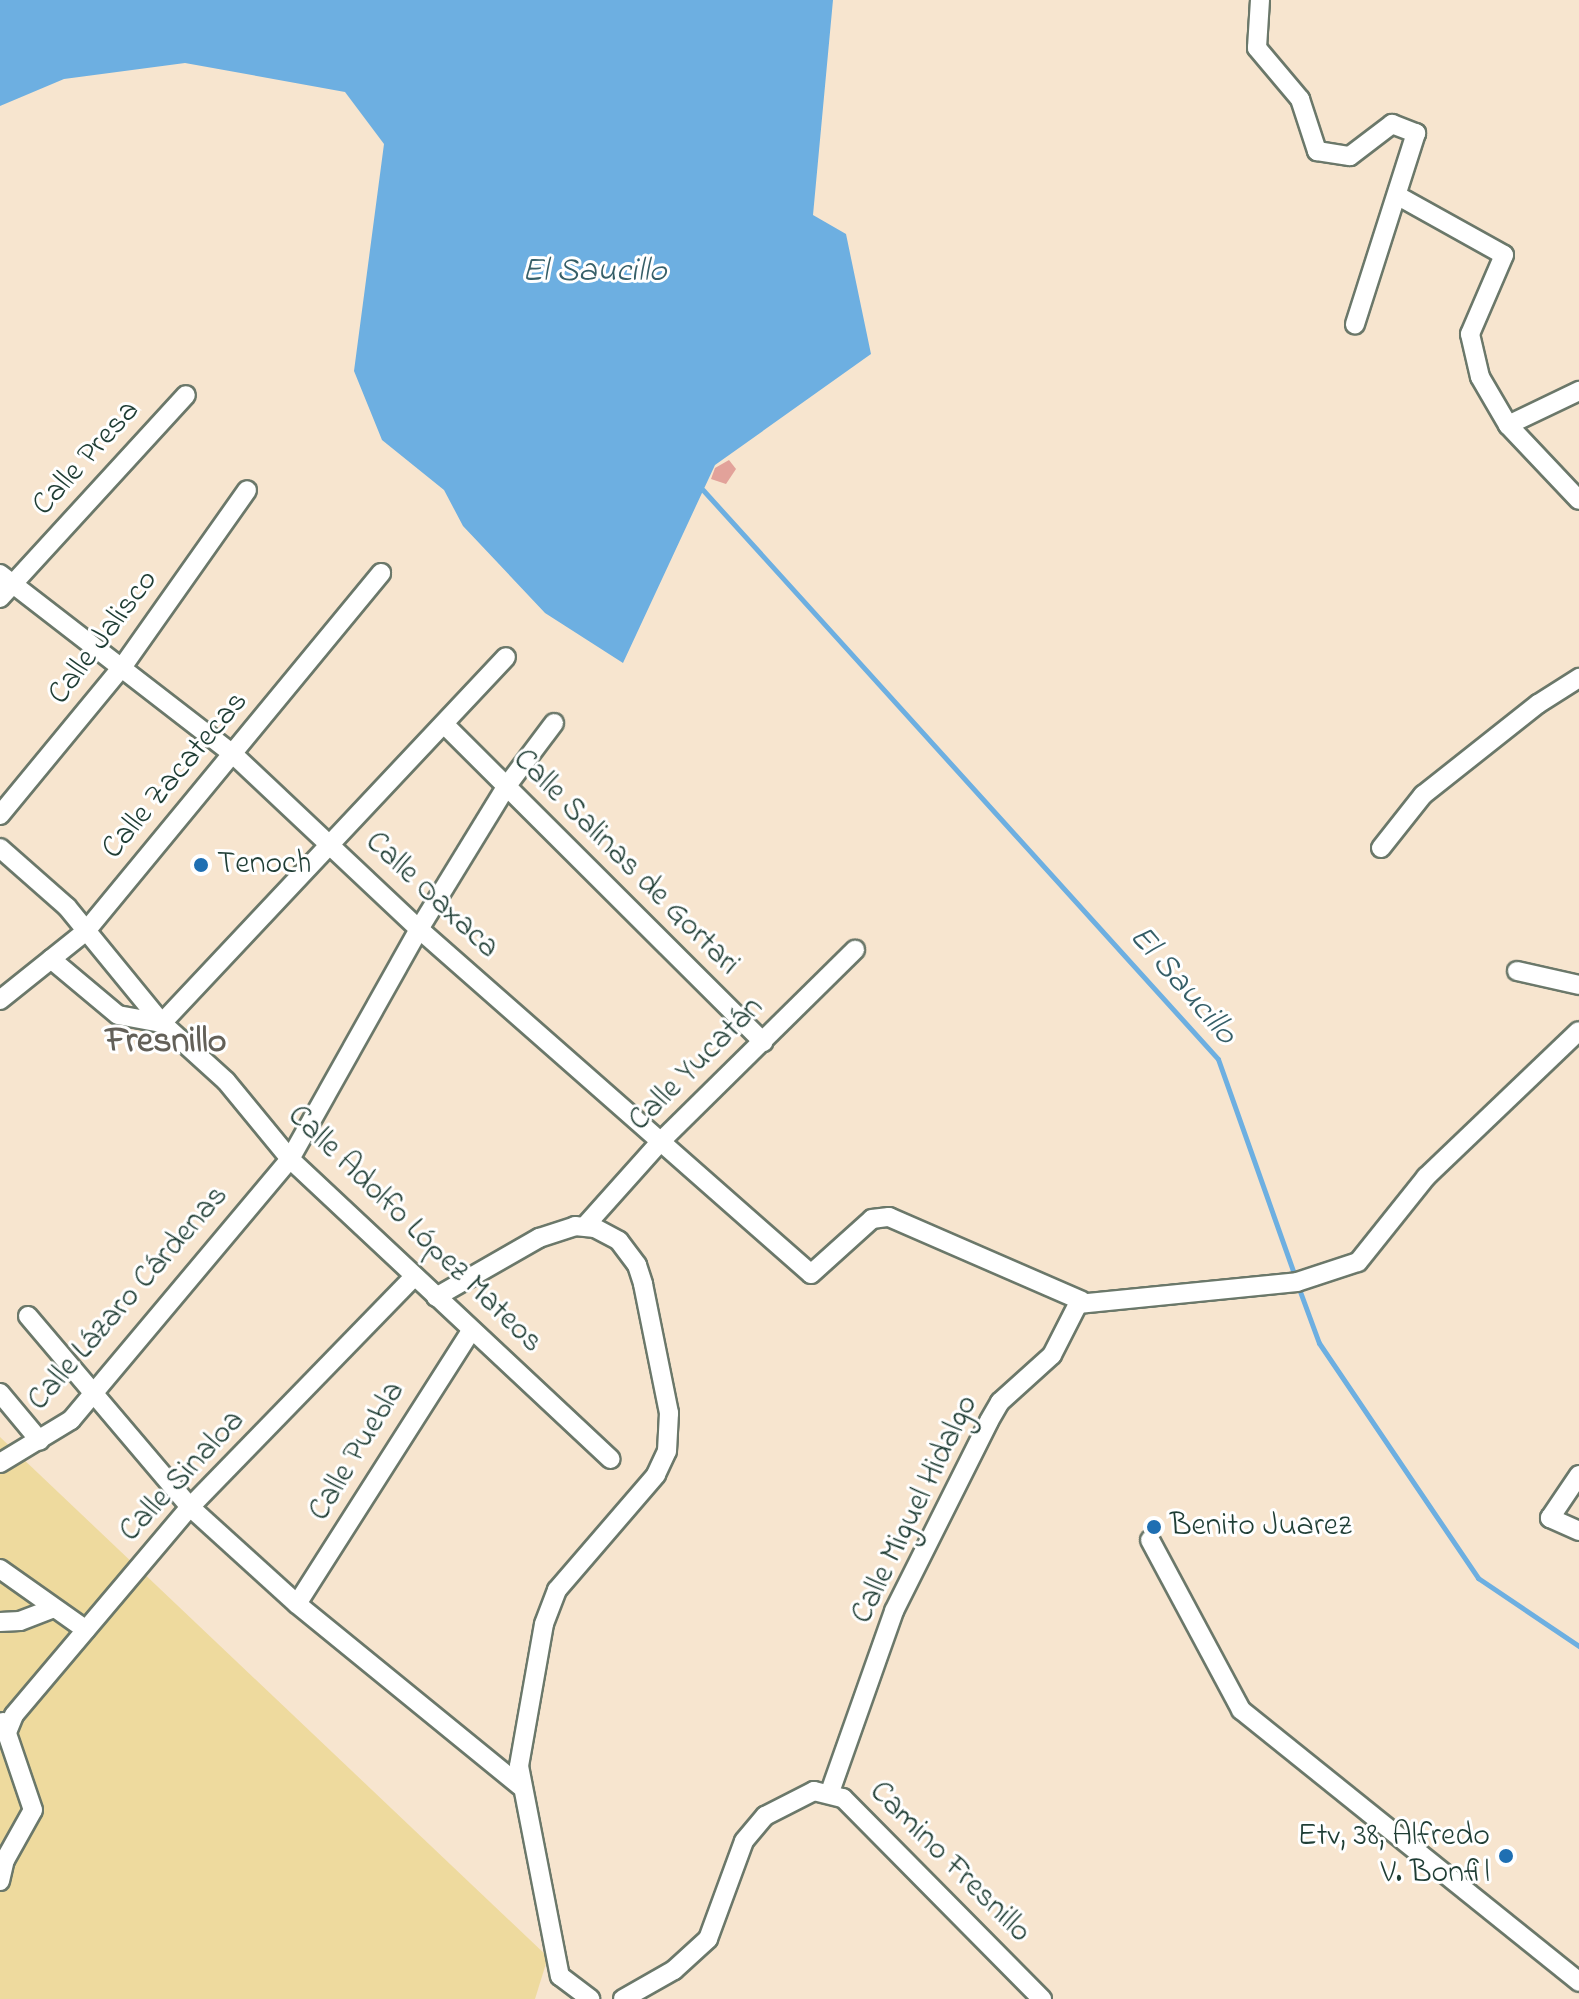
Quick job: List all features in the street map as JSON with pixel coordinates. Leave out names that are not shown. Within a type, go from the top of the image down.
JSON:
[{"type":"street","points":[[1260,0],[1257,48],[1300,99],[1317,151],[1350,156],[1392,124],[1416,133],[1400,197],[1355,324]]},
{"type":"street","points":[[1400,197],[1504,255],[1470,334],[1480,377],[1508,425],[1579,500]]},
{"type":"street","points":[[1508,425],[1579,391]]},
{"type":"street","name":"Calle Presa","points":[[4,585],[186,395]]},
{"type":"street","name":"Calle Jalisco","points":[[0,815],[123,666],[247,490]]},
{"type":"street","name":"Calle Zacatecas","points":[[0,1000],[86,931],[381,573]]},
{"type":"street","name":"Calle Oaxaca","points":[[4,585],[123,666],[233,754],[419,929],[811,1274],[872,1219],[889,1217],[1082,1301]]},
{"type":"street","points":[[51,959],[118,1015],[162,1023],[329,842],[446,726],[506,657]]},
{"type":"street","points":[[1381,848],[1423,795],[1538,704],[1579,678]]},
{"type":"street","name":"Calle Lázaro Cárdenas","points":[[0,1463],[64,1426],[290,1159],[419,929],[506,787],[554,723]]},
{"type":"street","name":"Calle Salinas de Gortari","points":[[446,726],[763,1042]]},
{"type":"street","name":"Calle Adolfo López Mateos","points":[[0,848],[86,931],[162,1023],[226,1081],[290,1159],[611,1459]]},
{"type":"street","name":"Calle Yucatán","points":[[585,1226],[660,1142],[855,950]]},
{"type":"street","points":[[1517,971],[1579,985]]},
{"type":"street","points":[[1082,1301],[1297,1282],[1358,1262],[1426,1177],[1579,1031]]},
{"type":"street","points":[[436,1297],[539,1238],[585,1226],[619,1241],[637,1265],[670,1433],[656,1475],[557,1590],[544,1624],[520,1750],[520,1786],[560,1976],[590,1999]]},
{"type":"street","name":"Calle Sinaloa","points":[[4,1723],[190,1507],[415,1276]]},
{"type":"street","name":"Calle Miguel Hidalgo","points":[[830,1792],[894,1611],[989,1421],[1000,1402],[1052,1355],[1073,1309],[1082,1301]]},
{"type":"street","points":[[28,1316],[190,1507],[297,1604],[520,1786]]},
{"type":"street","name":"Calle Puebla","points":[[297,1604],[471,1331]]},
{"type":"street","points":[[0,1393],[40,1441]]},
{"type":"street","points":[[1579,1475],[1550,1518],[1579,1531]]},
{"type":"street","points":[[1150,1540],[1241,1710],[1579,1982]]},
{"type":"street","points":[[0,1569],[52,1609],[86,1630]]},
{"type":"street","points":[[0,1622],[20,1621],[52,1609]]},
{"type":"street","points":[[0,1881],[5,1860],[33,1810],[4,1723]]},
{"type":"street","name":"Camino Fresnillo","points":[[623,1999],[674,1970],[708,1939],[730,1868],[765,1816],[814,1791],[830,1792],[843,1798],[1042,1999]]},
{"type":"sand","points":[[0,1437],[548,1957],[535,1999],[0,1999]]},
{"type":"water","name":"El Saucillo","points":[[0,0],[833,0],[813,215],[846,234],[871,354],[715,465],[623,663],[545,613],[463,526],[444,490],[382,440],[354,371],[384,144],[345,92],[185,63],[64,79],[0,106]]},
{"type":"building","points":[[729,460],[736,469],[726,484],[711,479],[715,468]]},
{"type":"waterway","name":"El Saucillo","points":[[703,490],[1218,1059],[1295,1277]]},
{"type":"waterway","name":"El Saucillo","points":[[1298,1286],[1319,1343],[1478,1578],[1579,1646]]},
{"type":"place","name":"Tenoch","points":[[201,865]]},
{"type":"place","name":"Benito Juarez","points":[[1154,1527]]},
{"type":"place","name":"Etv, 38, Alfredo V. Bonfil","points":[[1506,1856]]},
{"type":"district","name":"Fresnillo","points":[[166,1043]]}]
